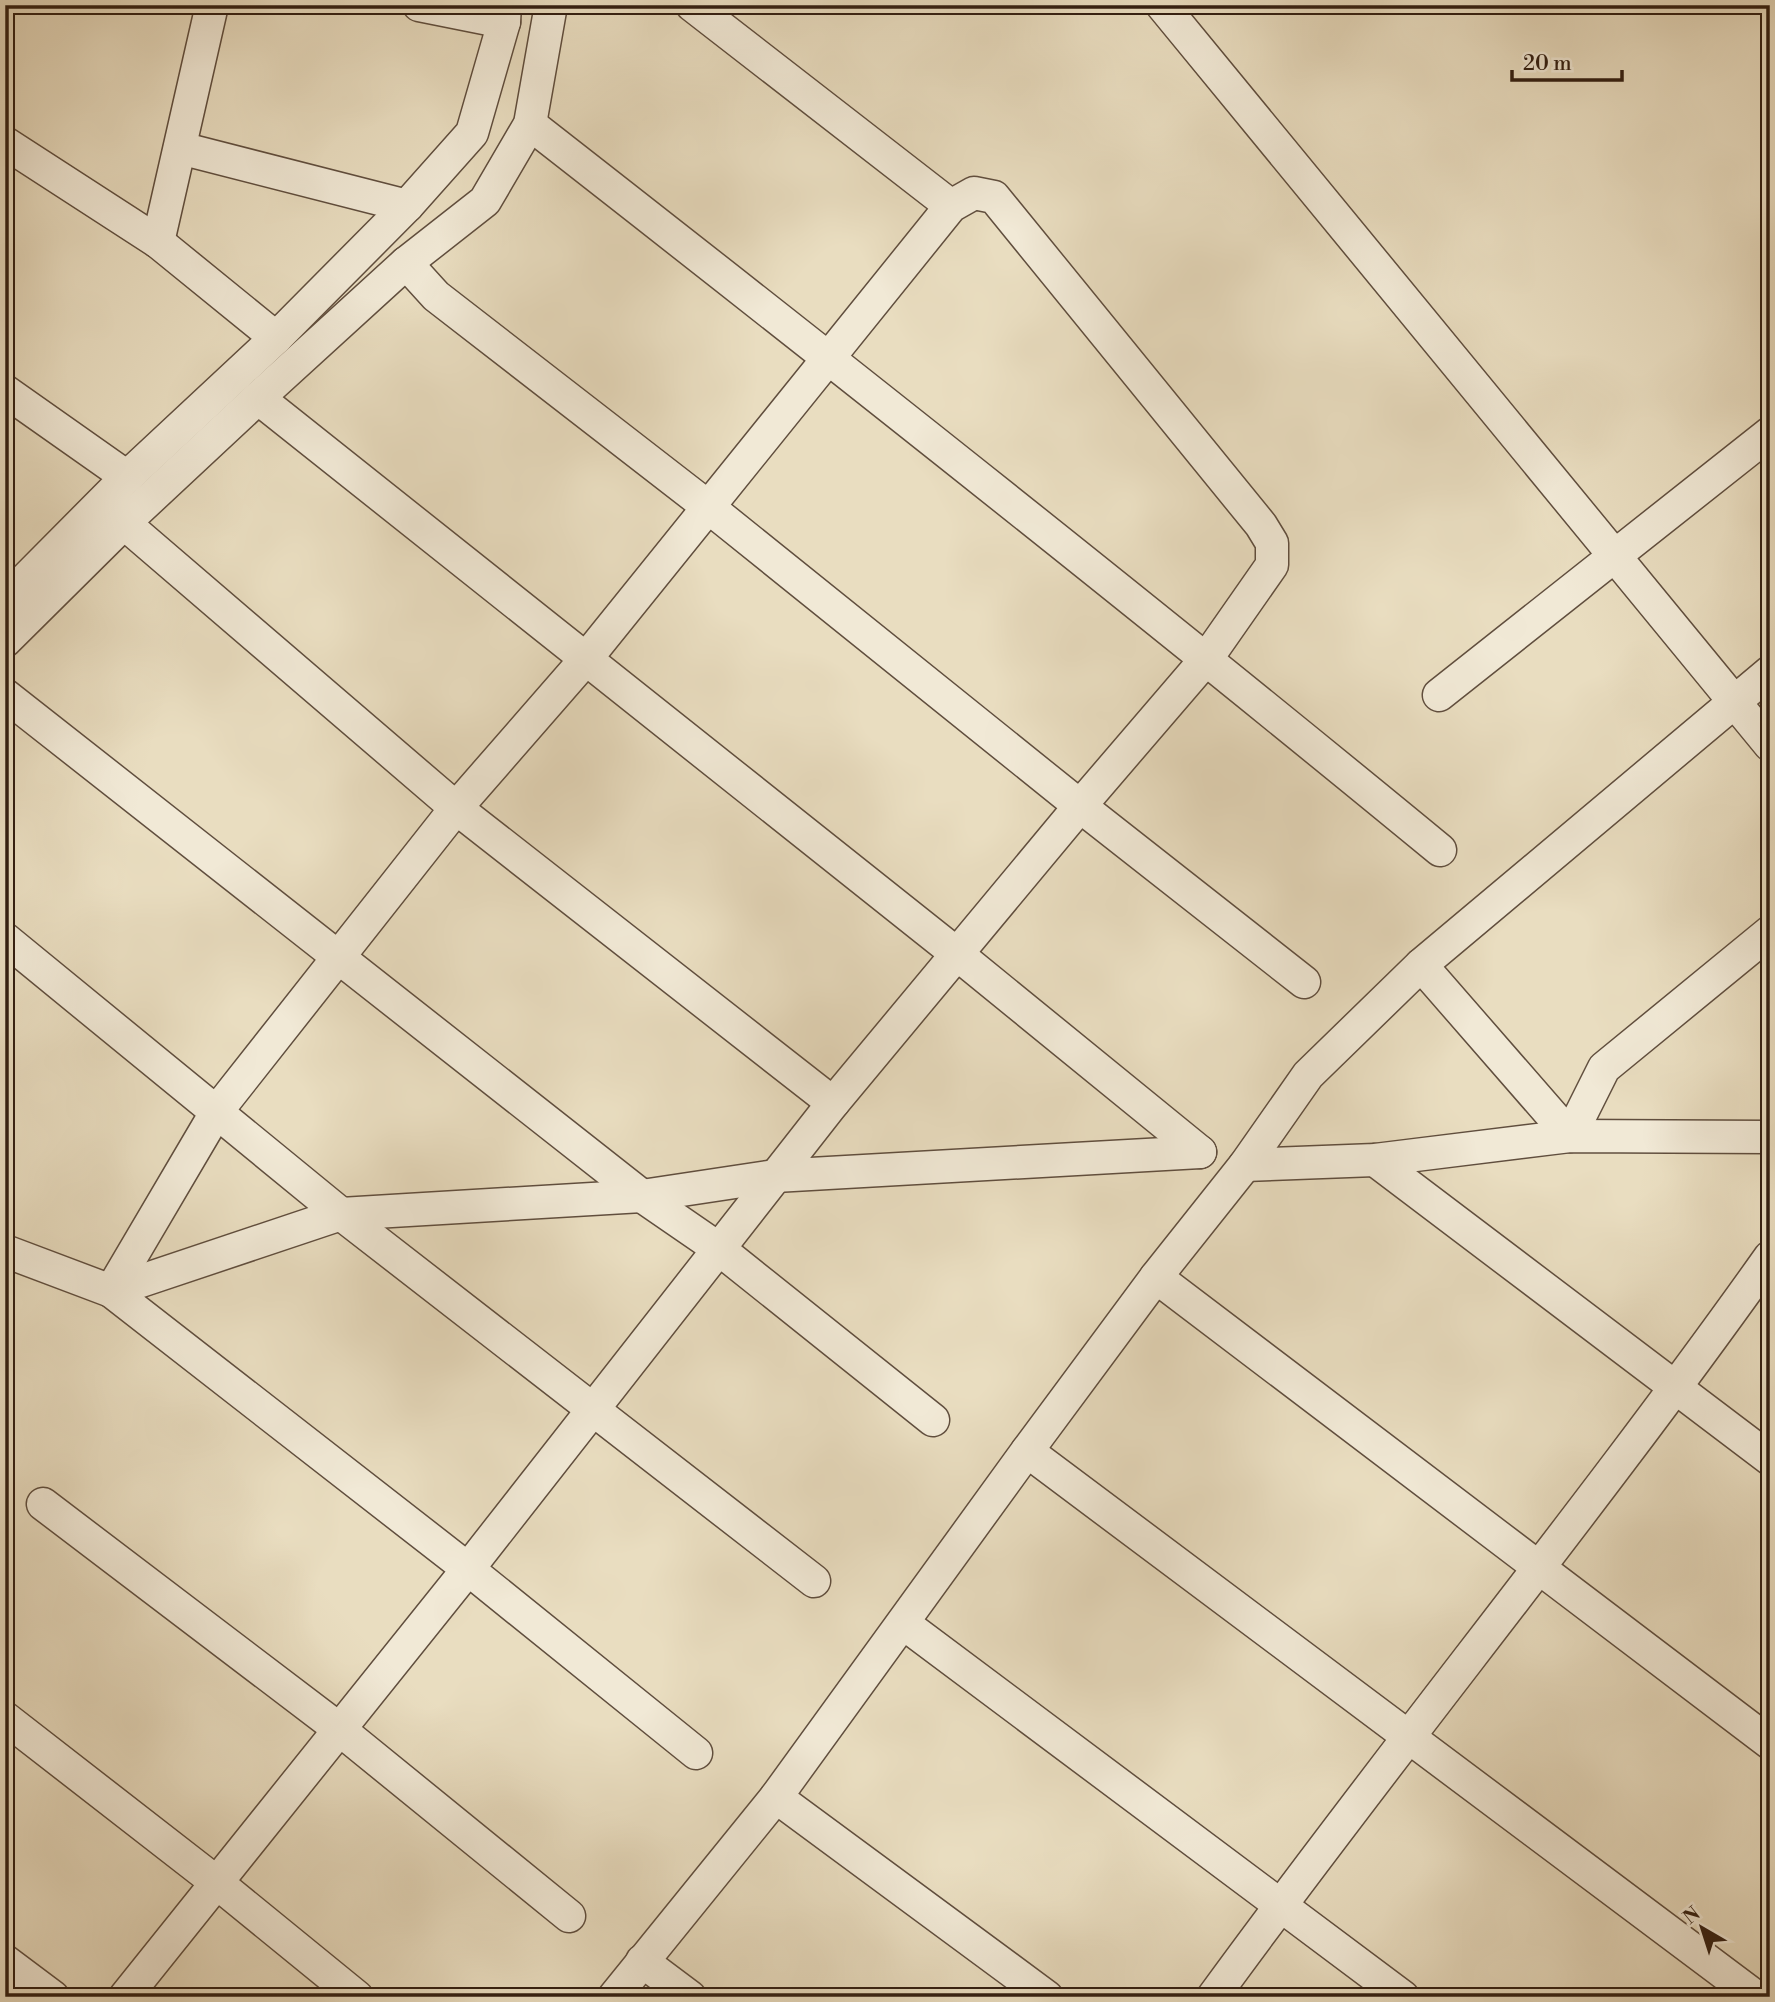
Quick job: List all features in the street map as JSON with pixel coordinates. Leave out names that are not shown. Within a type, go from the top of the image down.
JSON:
[{"type":"street","points":[[158,242],[212,5]]},
{"type":"street","points":[[5,600],[127,477],[276,338],[407,206],[472,134],[504,14],[419,5]]},
{"type":"street","points":[[5,640],[124,523],[258,398],[406,263],[485,201],[530,124],[551,5]]},
{"type":"street","points":[[692,5],[951,206]]},
{"type":"street","points":[[1162,5],[1770,744]]},
{"type":"street","points":[[530,124],[829,357],[1207,659],[1440,850]]},
{"type":"street","points":[[5,143],[158,242],[276,338]]},
{"type":"street","points":[[180,148],[407,206]]},
{"type":"street","points":[[111,1291],[217,1111],[456,808],[585,660],[951,206],[974,193],[993,197],[1261,525],[1272,543],[1272,565],[1207,659],[1080,806],[833,1103],[468,1569],[125,1997]]},
{"type":"street","points":[[406,263],[436,296],[707,506],[1304,982]]},
{"type":"street","points":[[5,391],[127,477]]},
{"type":"street","points":[[111,1291],[341,1214],[642,1196],[775,1176],[1200,1152],[957,954],[258,398]]},
{"type":"street","points":[[1440,695],[1770,433]]},
{"type":"street","points":[[124,523],[456,808],[833,1103]]},
{"type":"street","points":[[614,1997],[776,1797],[1027,1451],[1156,1278],[1245,1165],[1308,1075],[1421,965],[1770,672]]},
{"type":"street","points":[[5,695],[642,1196],[719,1249],[933,1420]]},
{"type":"street","points":[[1570,1136],[1604,1068],[1770,932]]},
{"type":"street","points":[[5,939],[341,1214],[814,1581]]},
{"type":"street","points":[[1421,965],[1570,1136]]},
{"type":"street","points":[[1245,1165],[1375,1160],[1570,1136],[1770,1137]]},
{"type":"street","points":[[1375,1160],[1770,1459]]},
{"type":"street","points":[[5,1251],[111,1291],[468,1569],[696,1753]]},
{"type":"street","points":[[1213,1997],[1281,1904],[1676,1389],[1770,1257]]},
{"type":"street","points":[[1156,1278],[1770,1743]]},
{"type":"street","points":[[1027,1451],[1756,1997]]},
{"type":"street","points":[[43,1504],[340,1729],[569,1916]]},
{"type":"street","points":[[903,1623],[1404,1997]]},
{"type":"street","points":[[5,1718],[216,1882],[357,1997]]},
{"type":"street","points":[[776,1797],[1047,1997]]},
{"type":"street","points":[[5,1961],[52,1997]]},
{"type":"street","points":[[642,1961],[690,1997]]}]
